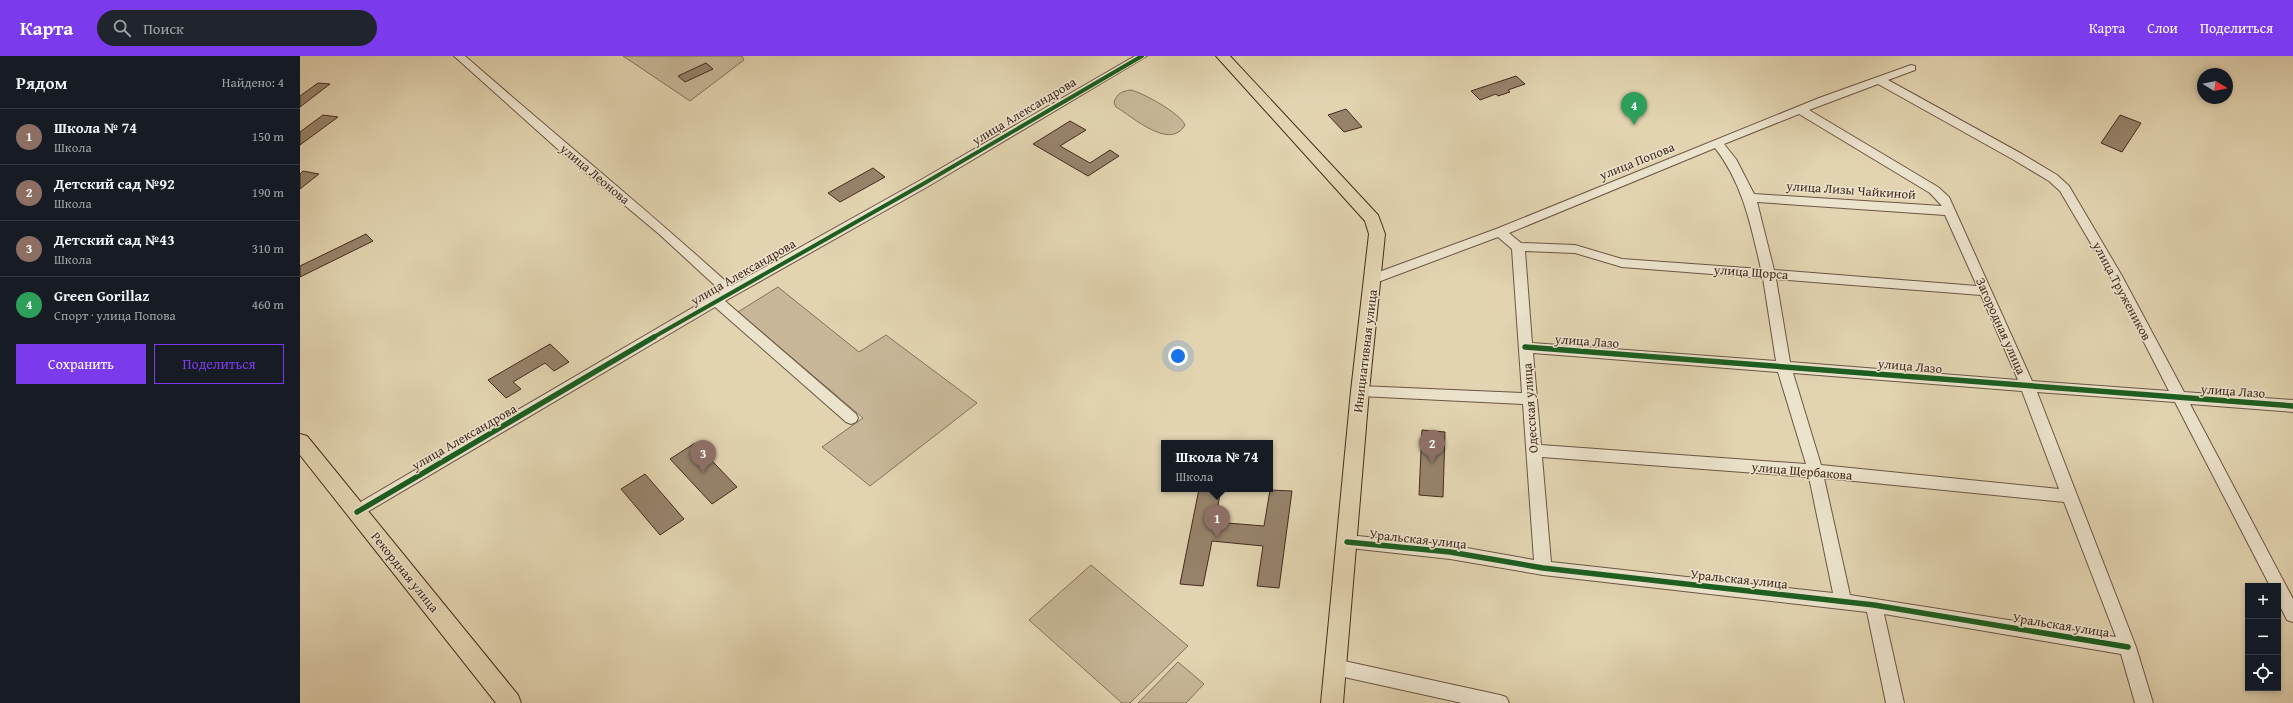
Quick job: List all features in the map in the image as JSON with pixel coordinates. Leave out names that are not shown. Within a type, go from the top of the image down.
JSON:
[{"type":"main road","name":"Инициативная улица","points":[[1223,56],[1372,219],[1377,234],[1360,391],[1332,703]]},
{"type":"main road","name":"Рекордная улица","points":[[300,441],[510,703]]},
{"type":"street","name":"улица Леонова","points":[[459,56],[565,150],[663,231],[730,292]]},
{"type":"street","name":"улица Александрова","points":[[356,512],[716,300],[923,184],[1142,56]]},
{"type":"street","name":"улица Попова","points":[[1373,279],[1500,232],[1823,100],[1911,68]]},
{"type":"street","name":"улица Тружеников","points":[[1878,79],[2018,157],[2053,178],[2065,189],[2116,276],[2276,583]]},
{"type":"street","name":"Загородная улица","points":[[1801,110],[1934,190],[1945,200],[2028,387],[2128,648],[2144,703]]},
{"type":"street","points":[[1718,144],[1730,159],[1750,198],[1769,274],[1784,367],[1815,471],[1843,601]]},
{"type":"street","name":"улица Лизы Чайкиной","points":[[1750,198],[1951,211]]},
{"type":"street","points":[[1500,232],[1518,247]]},
{"type":"street","name":"улица Щорса","points":[[1518,247],[1575,249],[1622,263],[1985,291]]},
{"type":"street","name":"Одесская улица","points":[[1518,247],[1543,568]]},
{"type":"street","points":[[716,300],[851,418]]},
{"type":"street","name":"улица Лазо","points":[[1525,347],[2179,399],[2293,406]]},
{"type":"street","points":[[1360,391],[1530,399]]},
{"type":"street","name":"улица Щербакова","points":[[1533,450],[1815,471],[2071,496]]},
{"type":"street","name":"Уральская улица","points":[[1347,542],[1450,552],[1543,568],[1874,605],[2128,648]]},
{"type":"street","name":"улица Тружеников","points":[[2281,592],[2293,615]]},
{"type":"street","points":[[1874,605],[1895,703]]},
{"type":"street","points":[[1335,667],[1500,703]]},
{"type":"shaded area","points":[[623,56],[742,56],[744,60],[690,101]]},
{"type":"shaded area","points":[[1131,90],[1152,99],[1169,109],[1182,120],[1185,125],[1178,132],[1170,135],[1151,130],[1141,124],[1116,107],[1114,103],[1116,97],[1125,91]]},
{"type":"shaded area","points":[[778,287],[859,352],[886,335],[977,403],[870,486],[822,447],[863,418],[738,312]]},
{"type":"shaded area","points":[[1091,565],[1188,646],[1130,703],[1122,703],[1029,620]]},
{"type":"shaded area","points":[[1178,662],[1204,684],[1186,703],[1138,703]]},
{"type":"building","points":[[706,63],[713,69],[685,82],[678,76]]},
{"type":"building","points":[[1516,76],[1525,84],[1508,90],[1510,92],[1498,96],[1496,94],[1480,100],[1471,91]]},
{"type":"building","points":[[318,83],[330,84],[300,107],[300,96]]},
{"type":"building","points":[[1346,109],[1362,127],[1344,132],[1328,115]]},
{"type":"building","points":[[323,115],[338,117],[300,145],[300,132]]},
{"type":"building","points":[[2120,115],[2141,123],[2122,152],[2101,143]]},
{"type":"building","points":[[1070,121],[1086,130],[1060,146],[1090,163],[1110,150],[1119,156],[1088,176],[1033,144]]},
{"type":"building","points":[[873,168],[885,177],[840,202],[828,193]]},
{"type":"building","points":[[303,171],[319,174],[300,189],[300,174]]},
{"type":"building","points":[[366,234],[373,241],[300,277],[300,266]]},
{"type":"building","points":[[550,344],[569,362],[554,371],[545,363],[513,382],[521,389],[506,398],[488,380]]},
{"type":"building","points":[[1422,430],[1445,432],[1443,497],[1419,495]]},
{"type":"building","points":[[695,443],[737,487],[712,504],[670,459]]},
{"type":"building","points":[[645,474],[684,519],[660,535],[621,489]]},
{"type":"building","points":[[1273,490],[1292,491],[1279,588],[1257,586],[1263,546],[1212,541],[1203,586],[1180,584],[1198,492],[1220,492],[1215,522],[1264,526],[1270,492],[1273,492]]},
{"type":"cycle path","points":[[357,512],[716,300],[923,184],[1142,56]]},
{"type":"cycle path","points":[[1525,347],[2293,406]]},
{"type":"cycle path","points":[[1347,542],[1450,552],[1543,568],[1874,605],[2128,647]]},
{"type":"place","name":"Green Gorillaz","points":[[1634,125]]},
{"type":"place","name":"Детский сад №92","points":[[1432,463]]},
{"type":"place","name":"Детский сад №43","points":[[703,473]]},
{"type":"place","name":"Школа № 74","points":[[1217,538]]}]
